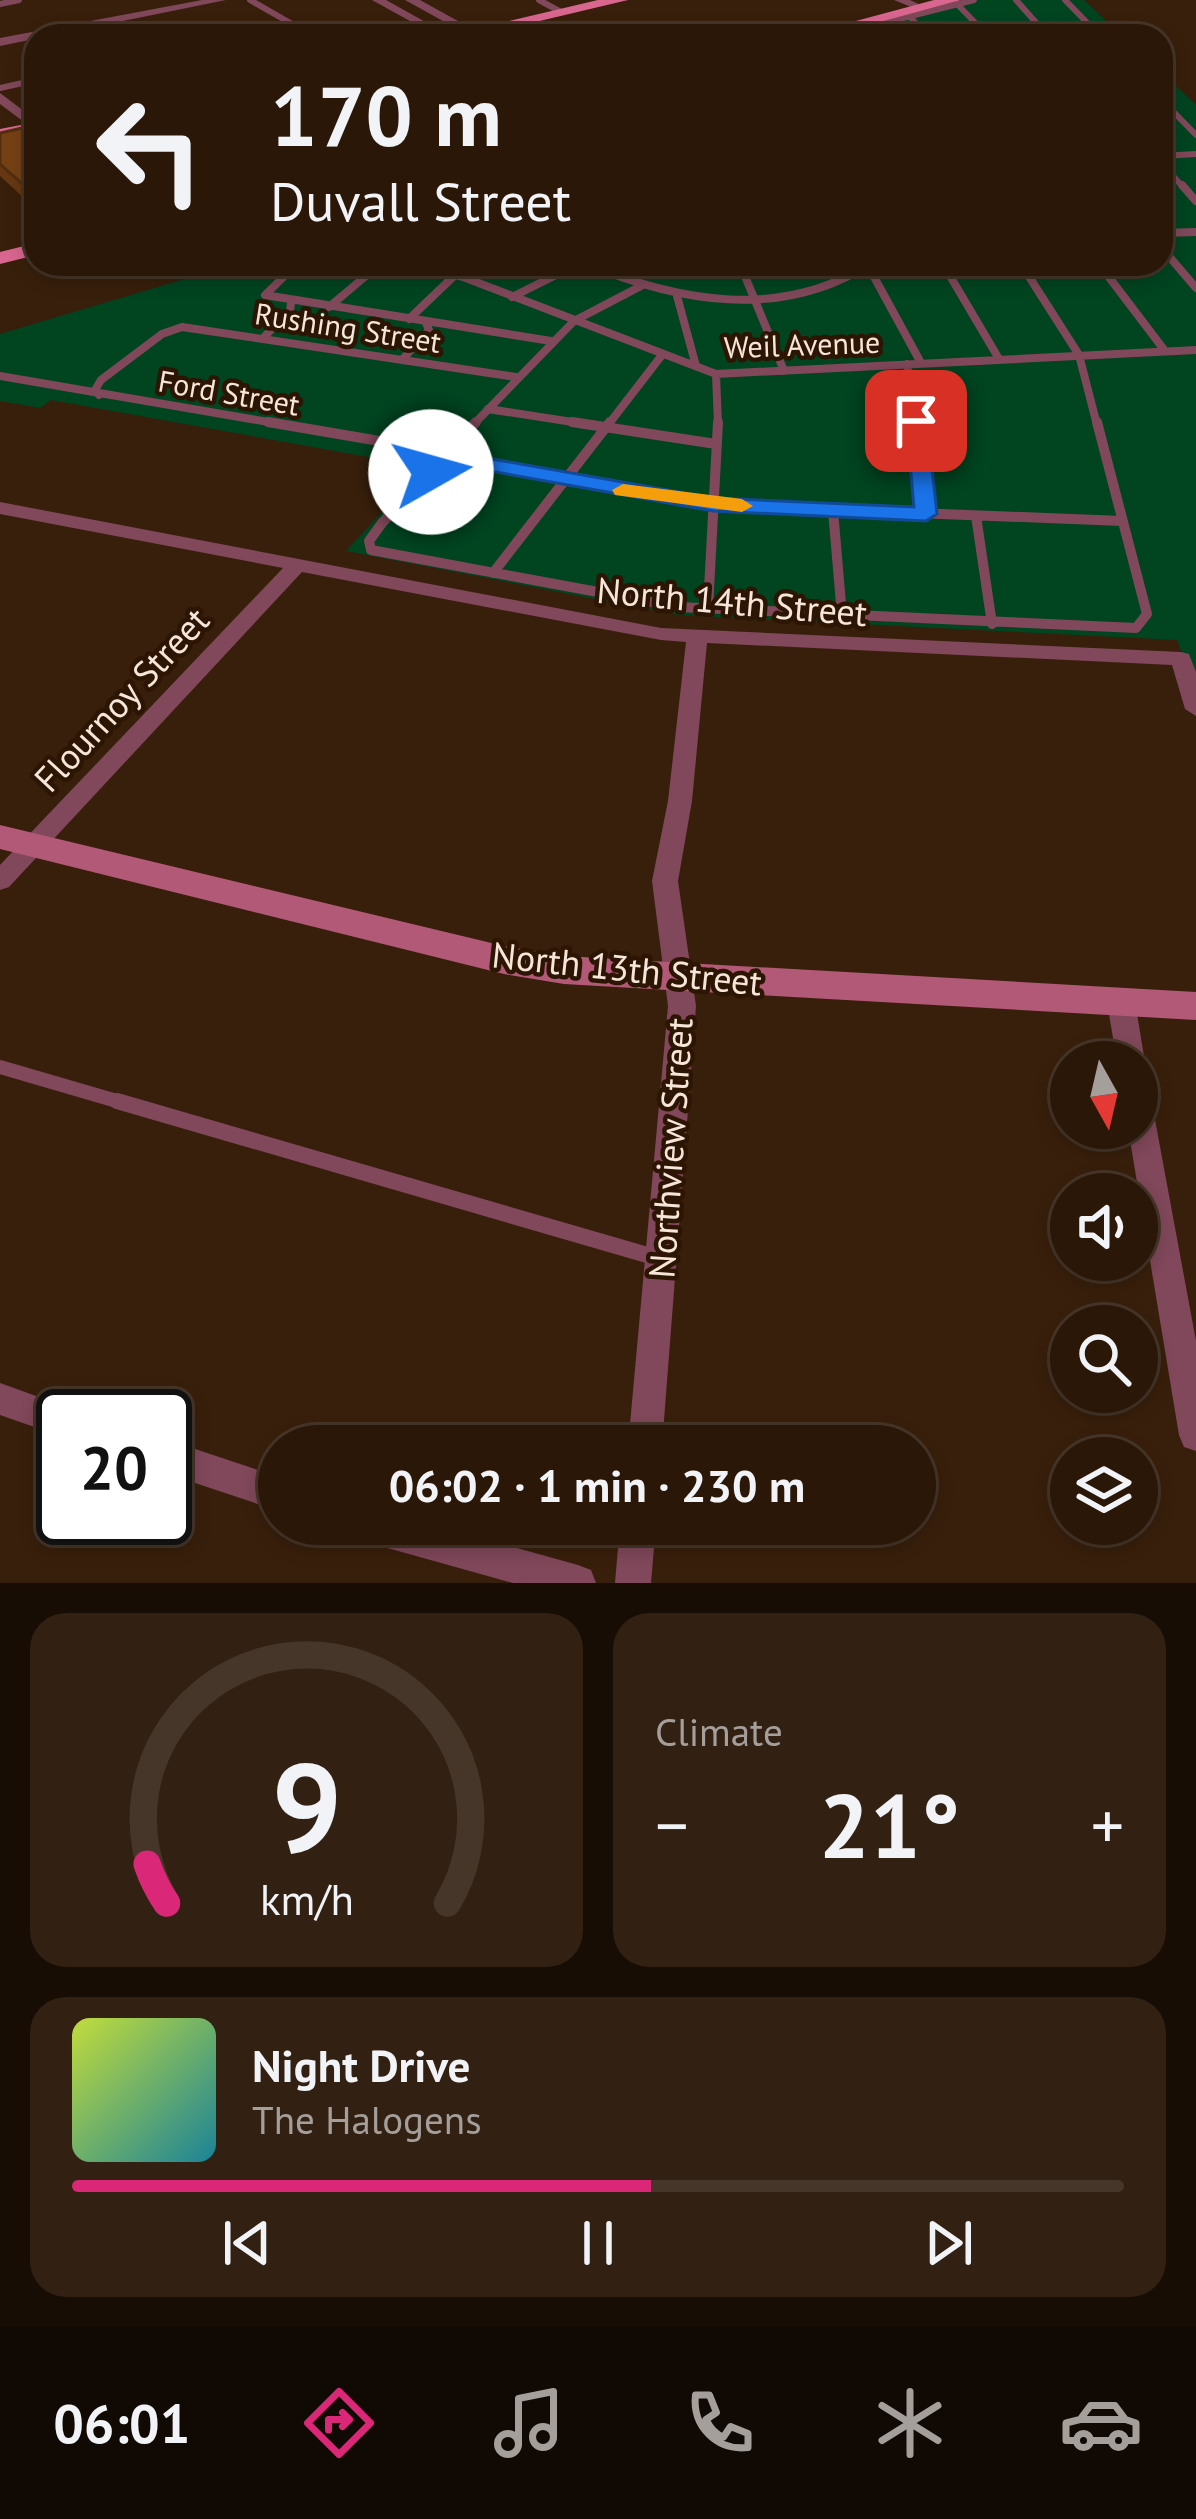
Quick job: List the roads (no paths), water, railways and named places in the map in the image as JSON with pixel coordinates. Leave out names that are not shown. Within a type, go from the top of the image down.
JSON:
[{"type":"main road","points":[[512,24],[620,0]]},
{"type":"main road","points":[[862,24],[955,2]]},
{"type":"main road","name":"North 13th Street","points":[[17,841],[504,960],[676,978],[1196,1006]]},
{"type":"street","points":[[94,24],[220,0]]},
{"type":"street","points":[[378,0],[436,24]]},
{"type":"street","points":[[411,0],[446,24]]},
{"type":"street","points":[[900,0],[915,12]]},
{"type":"street","points":[[0,92],[24,115]]},
{"type":"street","name":"North 14th Street","points":[[0,508],[590,623],[697,638],[1188,660]]},
{"type":"street","name":"Flournoy Street","points":[[0,881],[17,841],[295,567]]},
{"type":"street","name":"Northview Street","points":[[647,1425],[682,1006],[665,880],[680,801],[697,638]]},
{"type":"street","points":[[1188,660],[1196,709]]},
{"type":"street","points":[[1120,1002],[1127,1041]]},
{"type":"street","points":[[1146,1149],[1196,1436]]},
{"type":"street","points":[[0,1400],[36,1412]]},
{"type":"street","points":[[192,1465],[258,1487]]},
{"type":"street","points":[[441,1545],[578,1583]]},
{"type":"street","points":[[632,1583],[636,1545]]},
{"type":"lane","points":[[0,4],[19,0]]},
{"type":"lane","points":[[250,0],[292,24]]},
{"type":"lane","points":[[538,0],[561,13]]},
{"type":"lane","points":[[955,2],[974,0]]},
{"type":"lane","points":[[1016,0],[1037,24]]},
{"type":"lane","points":[[1065,0],[1088,24]]},
{"type":"lane","points":[[955,2],[976,24]]},
{"type":"lane","points":[[874,24],[915,12],[922,24]]},
{"type":"lane","points":[[1173,111],[1196,135]]},
{"type":"lane","points":[[1173,173],[1196,201]]},
{"type":"lane","points":[[1173,261],[1196,287]]},
{"type":"lane","points":[[284,276],[266,292],[271,299],[550,341]]},
{"type":"lane","points":[[329,307],[366,276]]},
{"type":"lane","points":[[409,320],[456,276]]},
{"type":"lane","name":"Weil Avenue","points":[[460,276],[716,374],[1196,350]]},
{"type":"lane","points":[[512,297],[557,276]]},
{"type":"lane","points":[[615,276],[677,296],[754,299],[835,285],[850,276]]},
{"type":"lane","points":[[745,276],[784,370]]},
{"type":"lane","points":[[874,276],[921,363]]},
{"type":"lane","points":[[950,276],[999,359]]},
{"type":"lane","points":[[641,286],[574,321],[550,341],[382,523],[369,542],[371,550],[708,608],[1136,628],[1147,614],[1078,355],[1029,276]]},
{"type":"lane","points":[[1108,276],[1165,352]]},
{"type":"lane","points":[[677,296],[696,366]]},
{"type":"lane","points":[[263,338],[290,311],[290,303]]},
{"type":"lane","points":[[401,360],[430,330],[426,323]]},
{"type":"lane","name":"Rushing Street","points":[[99,394],[95,390],[101,380],[172,329],[192,327],[516,377]]},
{"type":"lane","points":[[493,572],[662,355]]},
{"type":"lane","points":[[907,364],[926,514]]},
{"type":"lane","points":[[708,608],[720,392],[716,374]]},
{"type":"lane","name":"Ford Street","points":[[0,376],[713,505],[1122,521]]},
{"type":"lane","points":[[488,409],[716,444]]},
{"type":"lane","points":[[833,510],[842,616]]},
{"type":"lane","points":[[976,516],[992,624]]},
{"type":"lane","points":[[0,1067],[662,1259]]}]
